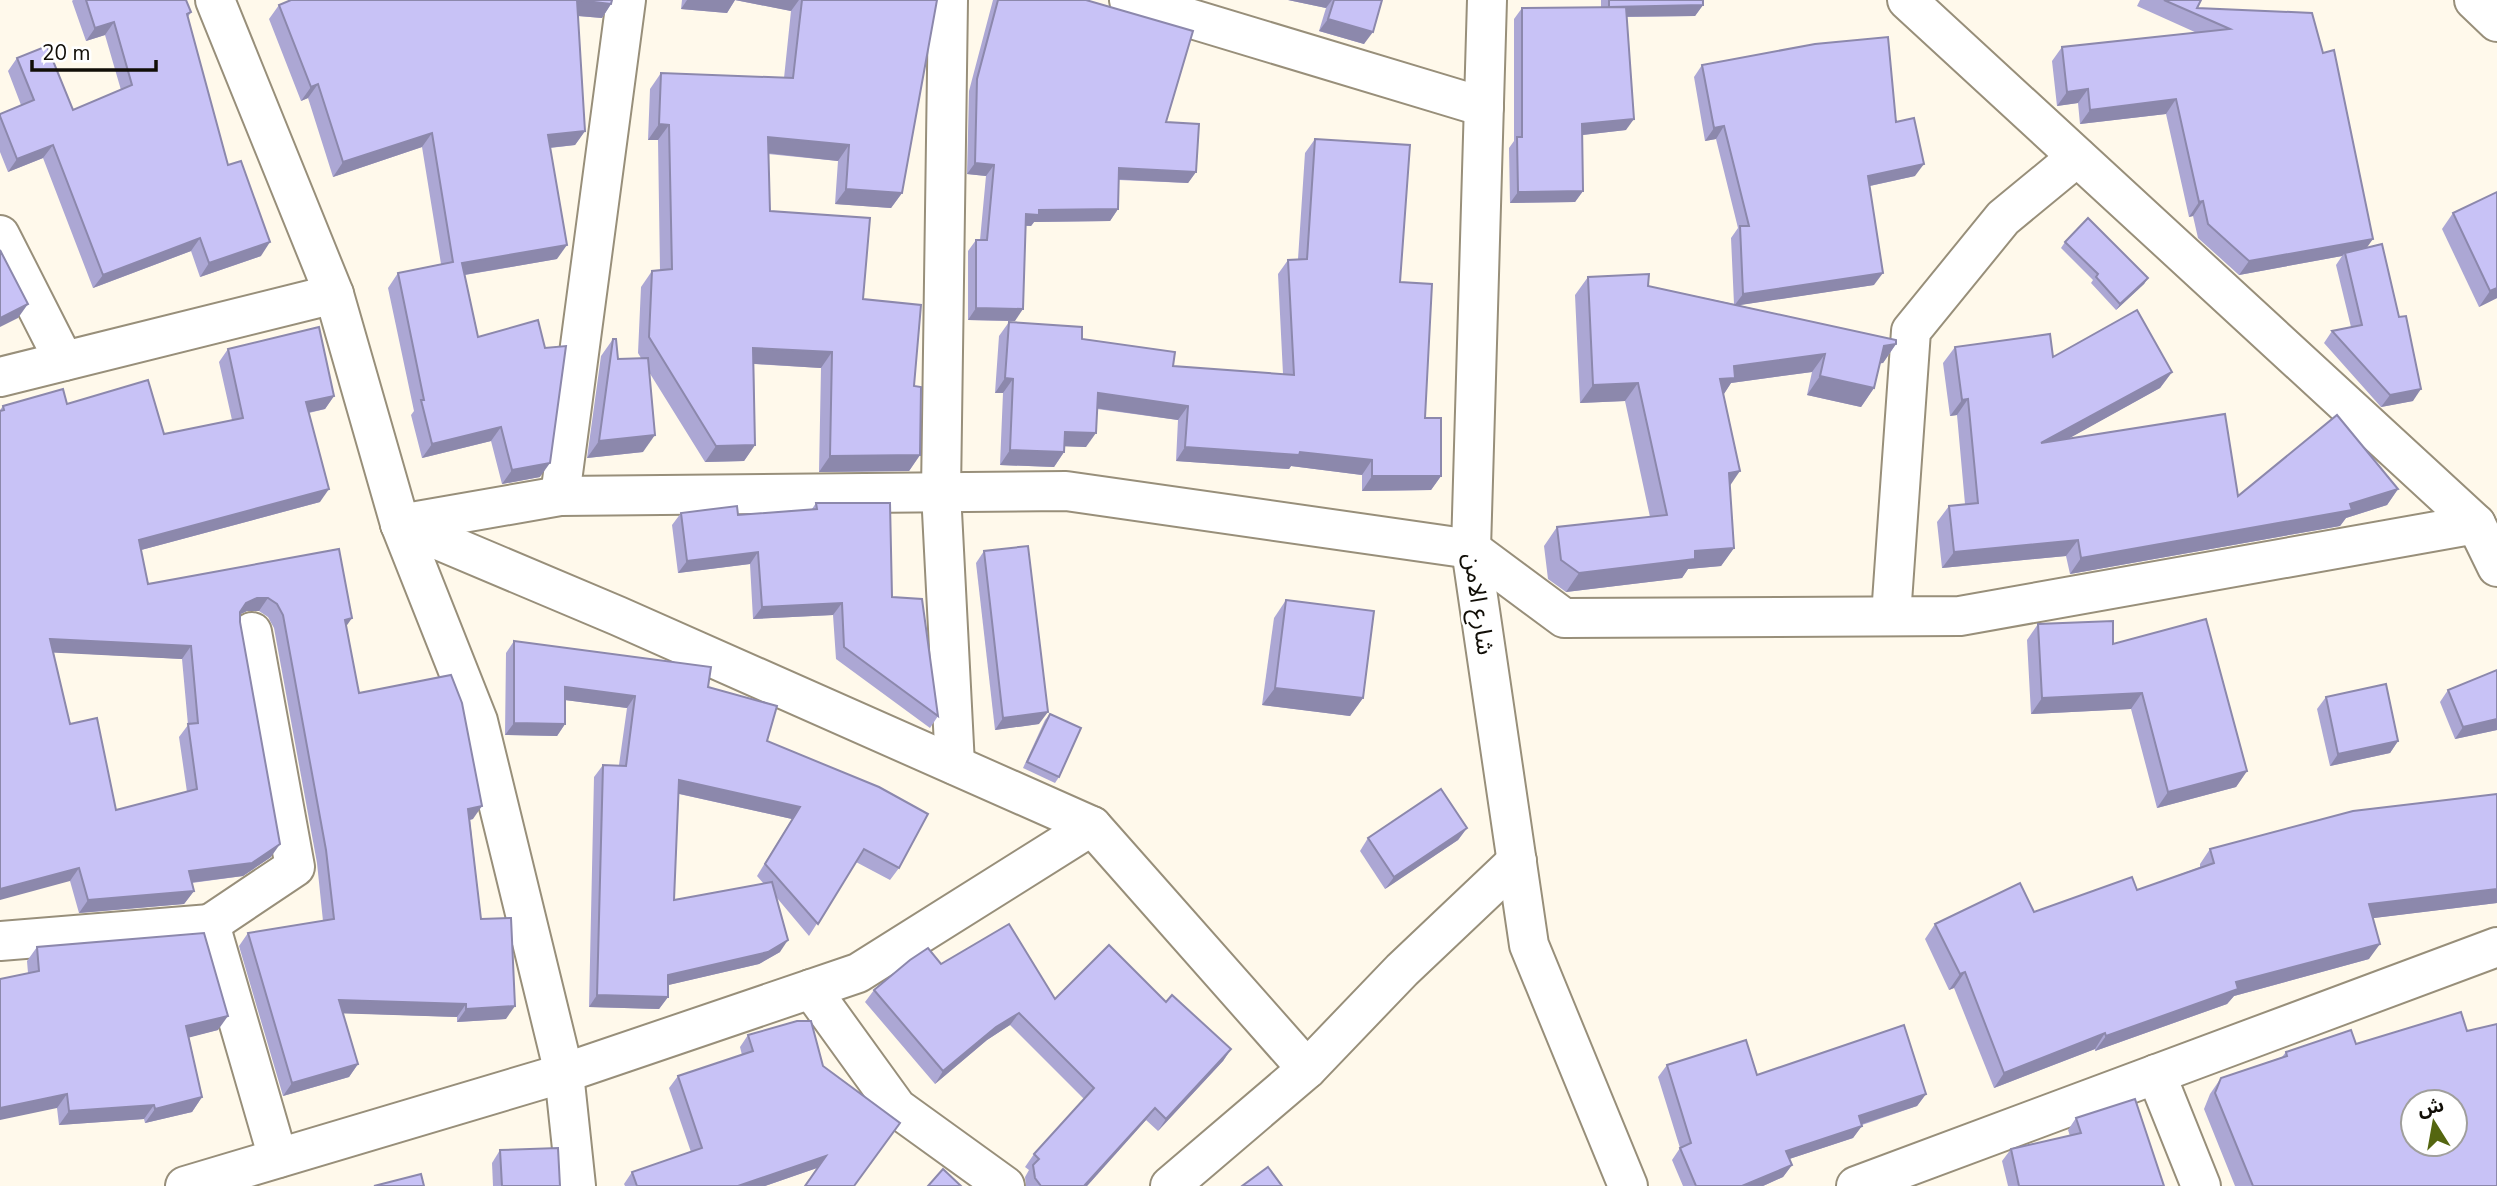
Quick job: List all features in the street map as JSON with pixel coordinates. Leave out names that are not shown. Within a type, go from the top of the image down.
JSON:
[{"type":"street","points":[[215,0],[334,294],[400,524],[478,721],[564,1073],[576,1186]]},
{"type":"street","points":[[559,496],[626,0]]},
{"type":"street","points":[[948,0],[941,492],[955,765]]},
{"type":"street","points":[[1129,0],[1196,10],[1484,107]]},
{"type":"street","name":"شارع الامن","points":[[1487,0],[1471,549],[1529,945],[1628,1186]]},
{"type":"street","points":[[1908,0],[2476,524],[2497,567]]},
{"type":"street","points":[[2474,0],[2497,22]]},
{"type":"street","points":[[1891,617],[1910,331],[2003,218],[2077,156]]},
{"type":"street","points":[[0,235],[64,361]]},
{"type":"street","points":[[0,377],[334,294]]},
{"type":"street","points":[[400,524],[559,496],[1066,491],[1471,549],[1564,618],[1960,616],[2476,524]]},
{"type":"street","points":[[400,524],[618,616],[1092,826],[1307,1069]]},
{"type":"street","points":[[0,941],[210,924],[295,867],[251,632]]},
{"type":"street","points":[[184,1186],[263,1170],[564,1073],[858,973],[1092,826]]},
{"type":"street","points":[[1170,1186],[1307,1069],[1402,970],[1517,861]]},
{"type":"street","points":[[210,924],[263,1170]]},
{"type":"street","points":[[1856,1186],[2497,947]]},
{"type":"street","points":[[811,989],[897,1108],[1005,1186]]},
{"type":"street","points":[[2156,1074],[2201,1186]]},
{"type":"building","points":[[86,0],[186,0],[191,12],[187,14],[228,165],[241,161],[270,242],[209,263],[200,238],[103,275],[53,145],[17,159],[0,116],[34,100],[17,58],[47,46],[73,110],[132,85],[114,22],[95,28]]},
{"type":"building","points":[[291,0],[577,0],[585,131],[548,135],[567,245],[462,263],[478,337],[538,320],[545,348],[566,346],[550,463],[512,470],[501,427],[432,444],[421,400],[424,400],[398,273],[453,262],[432,133],[343,162],[318,84],[311,87],[279,5]]},
{"type":"building","points":[[577,0],[612,0],[611,4]]},
{"type":"building","points":[[802,0],[937,0],[902,193],[846,189],[849,145],[768,137],[770,211],[870,218],[863,299],[921,305],[914,386],[921,387],[920,455],[830,456],[832,352],[753,348],[755,445],[716,446],[649,337],[652,271],[672,269],[669,125],[659,124],[661,73],[793,78]]},
{"type":"building","points":[[998,0],[1086,0],[1193,31],[1166,122],[1199,124],[1196,172],[1119,168],[1118,209],[1039,210],[1039,215],[1026,214],[1023,309],[976,308],[976,240],[987,240],[994,165],[975,163],[977,79]]},
{"type":"building","points":[[1334,0],[1382,0],[1373,32],[1328,19]]},
{"type":"building","points":[[1609,0],[1703,0],[1703,5],[1609,7]]},
{"type":"building","points":[[2164,0],[2201,0],[2197,8],[2312,13],[2323,53],[2334,50],[2373,239],[2249,261],[2208,224],[2203,201],[2199,202],[2176,99],[2090,110],[2088,89],[2067,92],[2062,47],[2230,29]]},
{"type":"building","points":[[1626,7],[1634,119],[1582,124],[1583,191],[1518,192],[1517,137],[1522,137],[1522,8]]},
{"type":"building","points":[[1888,37],[1896,122],[1914,118],[1924,164],[1868,176],[1883,273],[1743,294],[1740,226],[1749,226],[1724,126],[1714,128],[1702,65],[1815,44]]},
{"type":"building","points":[[1315,139],[1410,145],[1400,282],[1432,284],[1425,418],[1441,418],[1441,476],[1372,476],[1372,460],[1300,452],[1299,455],[1185,447],[1188,406],[1098,393],[1096,433],[1065,432],[1064,452],[1010,450],[1013,379],[1005,378],[1009,322],[1082,327],[1082,339],[1175,352],[1173,366],[1294,375],[1288,260],[1307,259]]},
{"type":"building","points":[[2497,192],[2497,288],[2490,291],[2453,213]]},
{"type":"building","points":[[2088,218],[2148,278],[2120,304],[2096,277],[2098,274],[2065,242]]},
{"type":"building","points":[[2382,244],[2399,317],[2406,316],[2421,389],[2390,395],[2332,331],[2362,325],[2345,253]]},
{"type":"building","points":[[0,250],[28,304],[0,318]]},
{"type":"building","points":[[1649,274],[1648,286],[1896,340],[1896,344],[1884,346],[1874,388],[1820,376],[1825,354],[1734,366],[1735,378],[1720,379],[1740,471],[1729,473],[1734,548],[1695,551],[1695,559],[1579,573],[1561,560],[1557,527],[1667,515],[1638,383],[1593,385],[1588,277]]},
{"type":"building","points":[[2137,310],[2172,372],[2041,443],[2225,414],[2238,496],[2337,415],[2398,489],[2350,504],[2352,510],[2081,558],[2078,540],[1954,552],[1949,506],[1978,503],[1968,399],[1962,400],[1955,347],[2050,334],[2053,357]]},
{"type":"building","points":[[319,327],[334,396],[306,402],[329,489],[139,540],[148,584],[339,549],[352,618],[345,620],[359,693],[451,675],[462,703],[482,806],[468,809],[481,919],[511,918],[515,1006],[466,1009],[466,1004],[339,1000],[358,1064],[292,1083],[248,933],[334,919],[326,850],[283,615],[277,604],[268,598],[257,598],[246,603],[240,612],[240,622],[280,844],[252,863],[189,871],[194,891],[88,900],[79,868],[0,889],[0,411],[4,410],[3,406],[63,389],[67,404],[148,380],[164,434],[243,418],[228,349]],"holes":[[[50,639],[191,646],[198,723],[188,724],[197,789],[116,810],[97,718],[70,724]]]},
{"type":"building","points":[[613,339],[616,339],[618,359],[648,358],[655,435],[599,441]]},
{"type":"building","points":[[816,503],[890,503],[892,597],[922,599],[938,716],[844,647],[842,603],[762,607],[758,552],[687,561],[681,513],[737,506],[738,515],[817,509]]},
{"type":"building","points":[[1028,546],[1048,712],[1003,718],[984,551]]},
{"type":"building","points":[[1286,600],[1374,611],[1363,698],[1275,688]]},
{"type":"building","points":[[2206,619],[2247,771],[2168,792],[2142,693],[2042,698],[2038,624],[2113,621],[2113,644]]},
{"type":"building","points":[[514,641],[711,667],[708,687],[777,706],[767,741],[879,787],[928,814],[899,868],[864,849],[818,924],[765,864],[800,807],[679,780],[674,900],[772,882],[788,940],[768,952],[668,975],[668,997],[597,995],[603,765],[626,766],[635,696],[565,687],[565,724],[514,723]]},
{"type":"building","points":[[2497,670],[2497,719],[2463,727],[2448,690]]},
{"type":"building","points":[[2386,684],[2398,741],[2338,754],[2326,697]]},
{"type":"building","points":[[1050,714],[1081,728],[1059,777],[1027,762]]},
{"type":"building","points":[[1441,789],[1467,828],[1394,877],[1368,838]]},
{"type":"building","points":[[2497,794],[2497,889],[2369,904],[2380,944],[2236,982],[2238,989],[2106,1036],[2105,1033],[2004,1073],[1965,972],[1960,974],[1935,924],[2020,883],[2034,912],[2132,877],[2137,890],[2214,863],[2210,849],[2353,811]]},
{"type":"building","points":[[1009,924],[1055,999],[1109,945],[1166,1002],[1172,995],[1231,1049],[1166,1119],[1155,1108],[1084,1186],[1041,1186],[1035,1178],[1033,1165],[1039,1159],[1034,1154],[1094,1088],[1019,1013],[996,1027],[943,1071],[874,990],[928,948],[941,964]]},
{"type":"building","points":[[204,933],[228,1016],[186,1026],[202,1097],[155,1109],[154,1105],[69,1111],[67,1094],[0,1108],[0,979],[39,971],[37,947]]},
{"type":"building","points":[[2461,1012],[2467,1031],[2497,1024],[2497,1186],[2253,1186],[2215,1093],[2221,1078],[2287,1056],[2286,1052],[2351,1030],[2356,1044]]},
{"type":"building","points":[[797,1021],[811,1021],[823,1066],[900,1123],[854,1186],[805,1186],[826,1156],[738,1186],[637,1186],[632,1172],[702,1148],[678,1076],[753,1051],[748,1035]]},
{"type":"building","points":[[1904,1025],[1926,1094],[1859,1116],[1862,1126],[1786,1151],[1792,1165],[1742,1186],[1696,1186],[1680,1148],[1691,1143],[1667,1065],[1746,1040],[1757,1075]]},
{"type":"building","points":[[2135,1099],[2164,1186],[2019,1186],[2011,1149],[2081,1133],[2076,1118]]},
{"type":"building","points":[[558,1148],[560,1186],[502,1186],[500,1150]]},
{"type":"building","points":[[1268,1167],[1282,1186],[1242,1186]]},
{"type":"building","points":[[943,1169],[961,1186],[928,1186]]},
{"type":"building","points":[[421,1174],[424,1186],[374,1186]]}]
